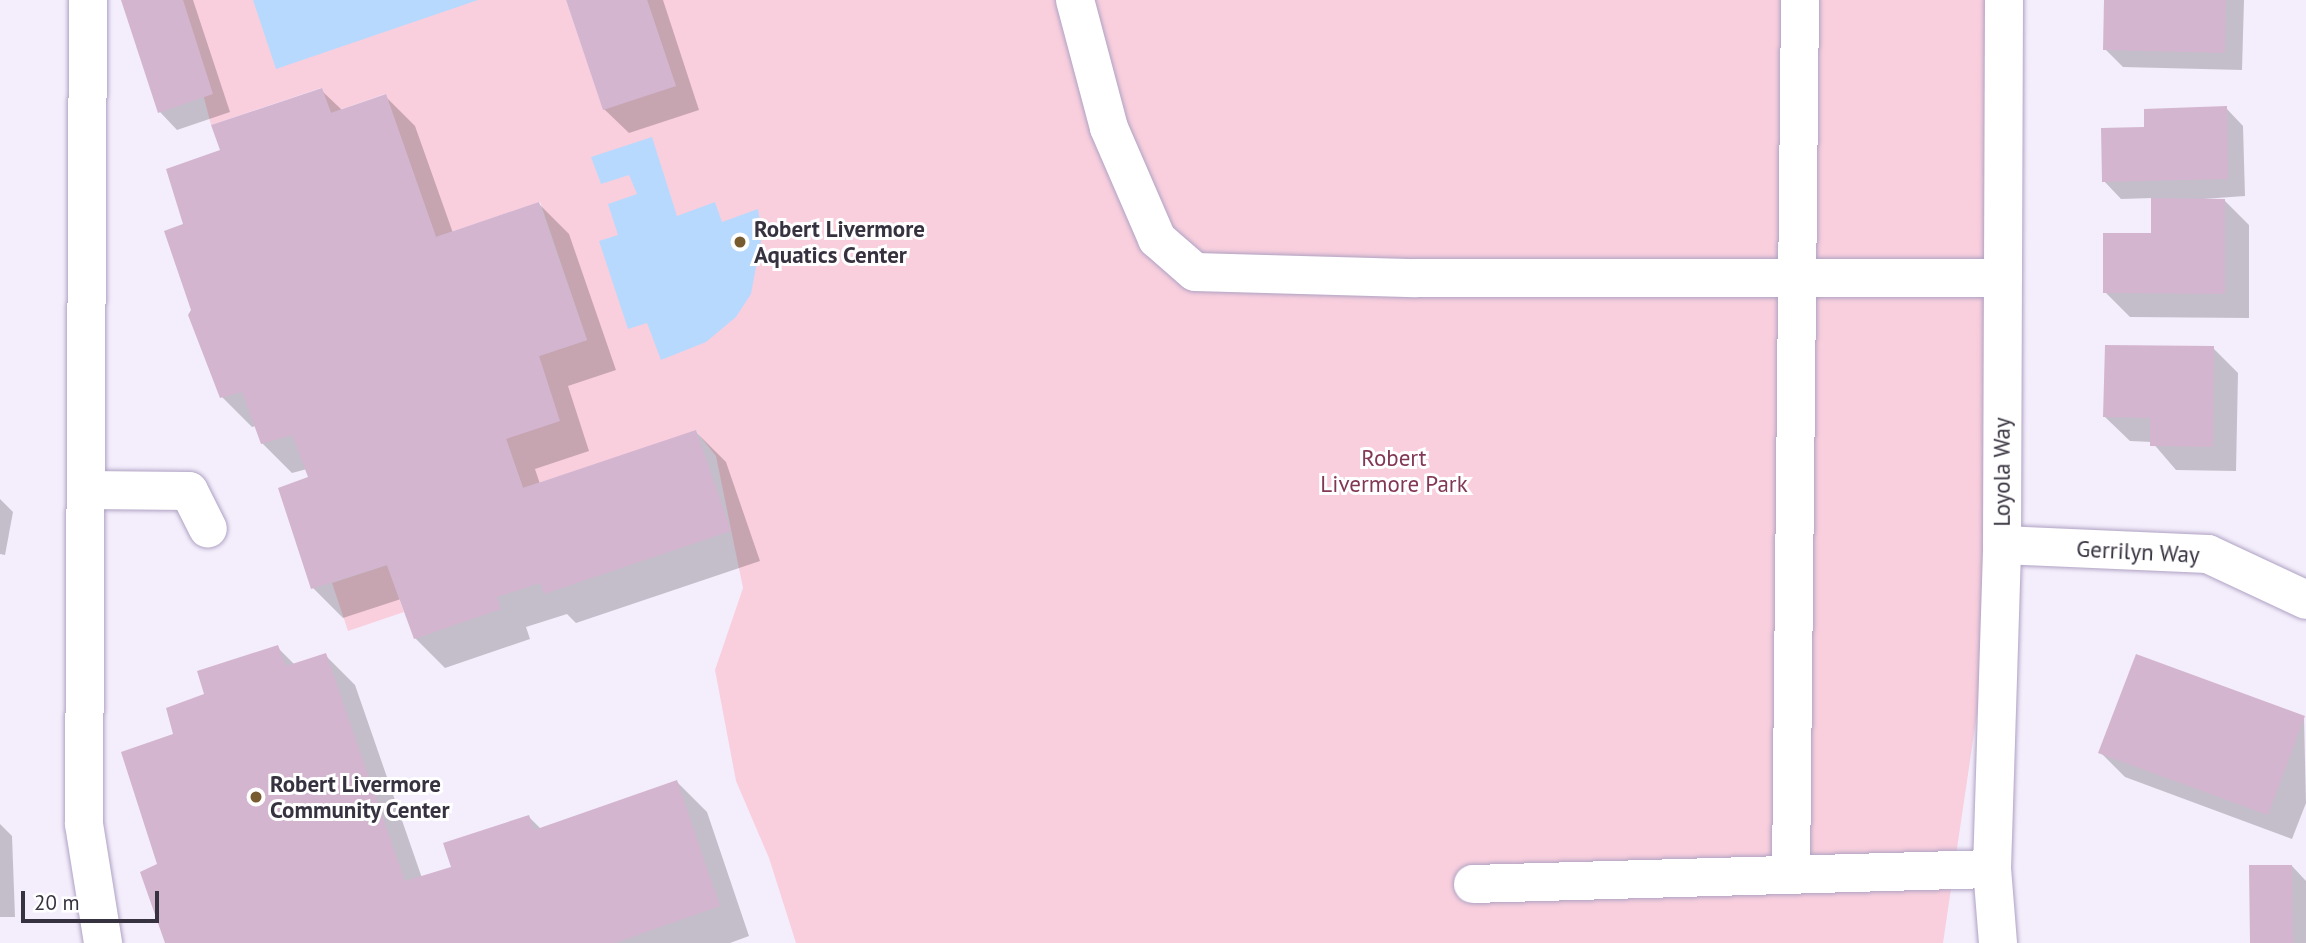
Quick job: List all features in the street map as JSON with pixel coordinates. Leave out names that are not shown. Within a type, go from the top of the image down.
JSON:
[{"type":"street","points":[[88,0],[84,824],[103,943]]},
{"type":"street","points":[[1075,0],[1109,128],[1157,239],[1195,272],[1416,278],[2003,278]]},
{"type":"street","points":[[1791,875],[1800,278],[1800,0]]},
{"type":"street","name":"Loyola Way","points":[[1998,943],[1992,869],[2002,545],[2004,0]]},
{"type":"street","points":[[87,490],[189,491],[208,529]]},
{"type":"street","name":"Gerrilyn Way","points":[[2002,545],[2208,554],[2306,600]]},
{"type":"street","points":[[1473,884],[1992,869]]},
{"type":"green space","name":"Robert Livermore Park","points":[[179,0],[566,0],[603,109],[675,85],[647,0],[2004,0],[2002,545],[1943,943],[796,943],[769,858],[736,781],[715,670],[743,588],[716,456],[696,431],[523,488],[506,439],[539,356],[587,340],[540,202],[436,237],[385,94],[331,113],[321,88],[211,125]]},
{"type":"green space","points":[[387,565],[404,612],[348,631],[332,583]]},
{"type":"water","points":[[253,0],[478,0],[276,69]]},
{"type":"water","points":[[652,137],[677,216],[715,202],[722,222],[758,209],[762,235],[751,294],[736,317],[706,342],[661,360],[647,323],[628,329],[599,241],[618,235],[608,204],[637,194],[629,175],[601,184],[591,157]]},
{"type":"building","points":[[121,0],[183,0],[213,94],[158,113]]},
{"type":"building","points":[[566,0],[647,0],[676,86],[603,110]]},
{"type":"building","points":[[2104,0],[2226,0],[2225,53],[2103,50]]},
{"type":"building","points":[[322,88],[331,113],[386,94],[436,237],[539,202],[587,340],[539,356],[560,421],[506,439],[523,488],[696,430],[731,531],[544,594],[540,583],[497,597],[501,609],[414,639],[387,565],[311,589],[278,488],[308,477],[292,435],[261,444],[242,392],[220,398],[188,315],[191,310],[164,231],[183,224],[166,169],[220,150],[211,125]]},
{"type":"building","points":[[2227,106],[2228,179],[2102,182],[2101,128],[2144,127],[2144,109]]},
{"type":"building","points":[[2151,198],[2225,199],[2225,294],[2103,293],[2103,233],[2151,233]]},
{"type":"building","points":[[2105,345],[2214,346],[2213,447],[2150,446],[2150,418],[2103,417]]},
{"type":"building","name":"Robert Livermore Community Center","points":[[278,645],[286,666],[326,653],[405,881],[451,867],[443,843],[529,815],[534,830],[677,780],[720,906],[615,943],[165,943],[140,872],[157,864],[121,752],[173,734],[166,708],[204,694],[197,671]]},
{"type":"building","points":[[2136,654],[2305,716],[2268,815],[2098,753]]},
{"type":"building","points":[[2249,865],[2292,865],[2293,943],[2250,943]]},
{"type":"place","name":"Robert Livermore Aquatics Center","points":[[740,242]]},
{"type":"place","name":"Robert Livermore Community Center","points":[[256,797]]}]
